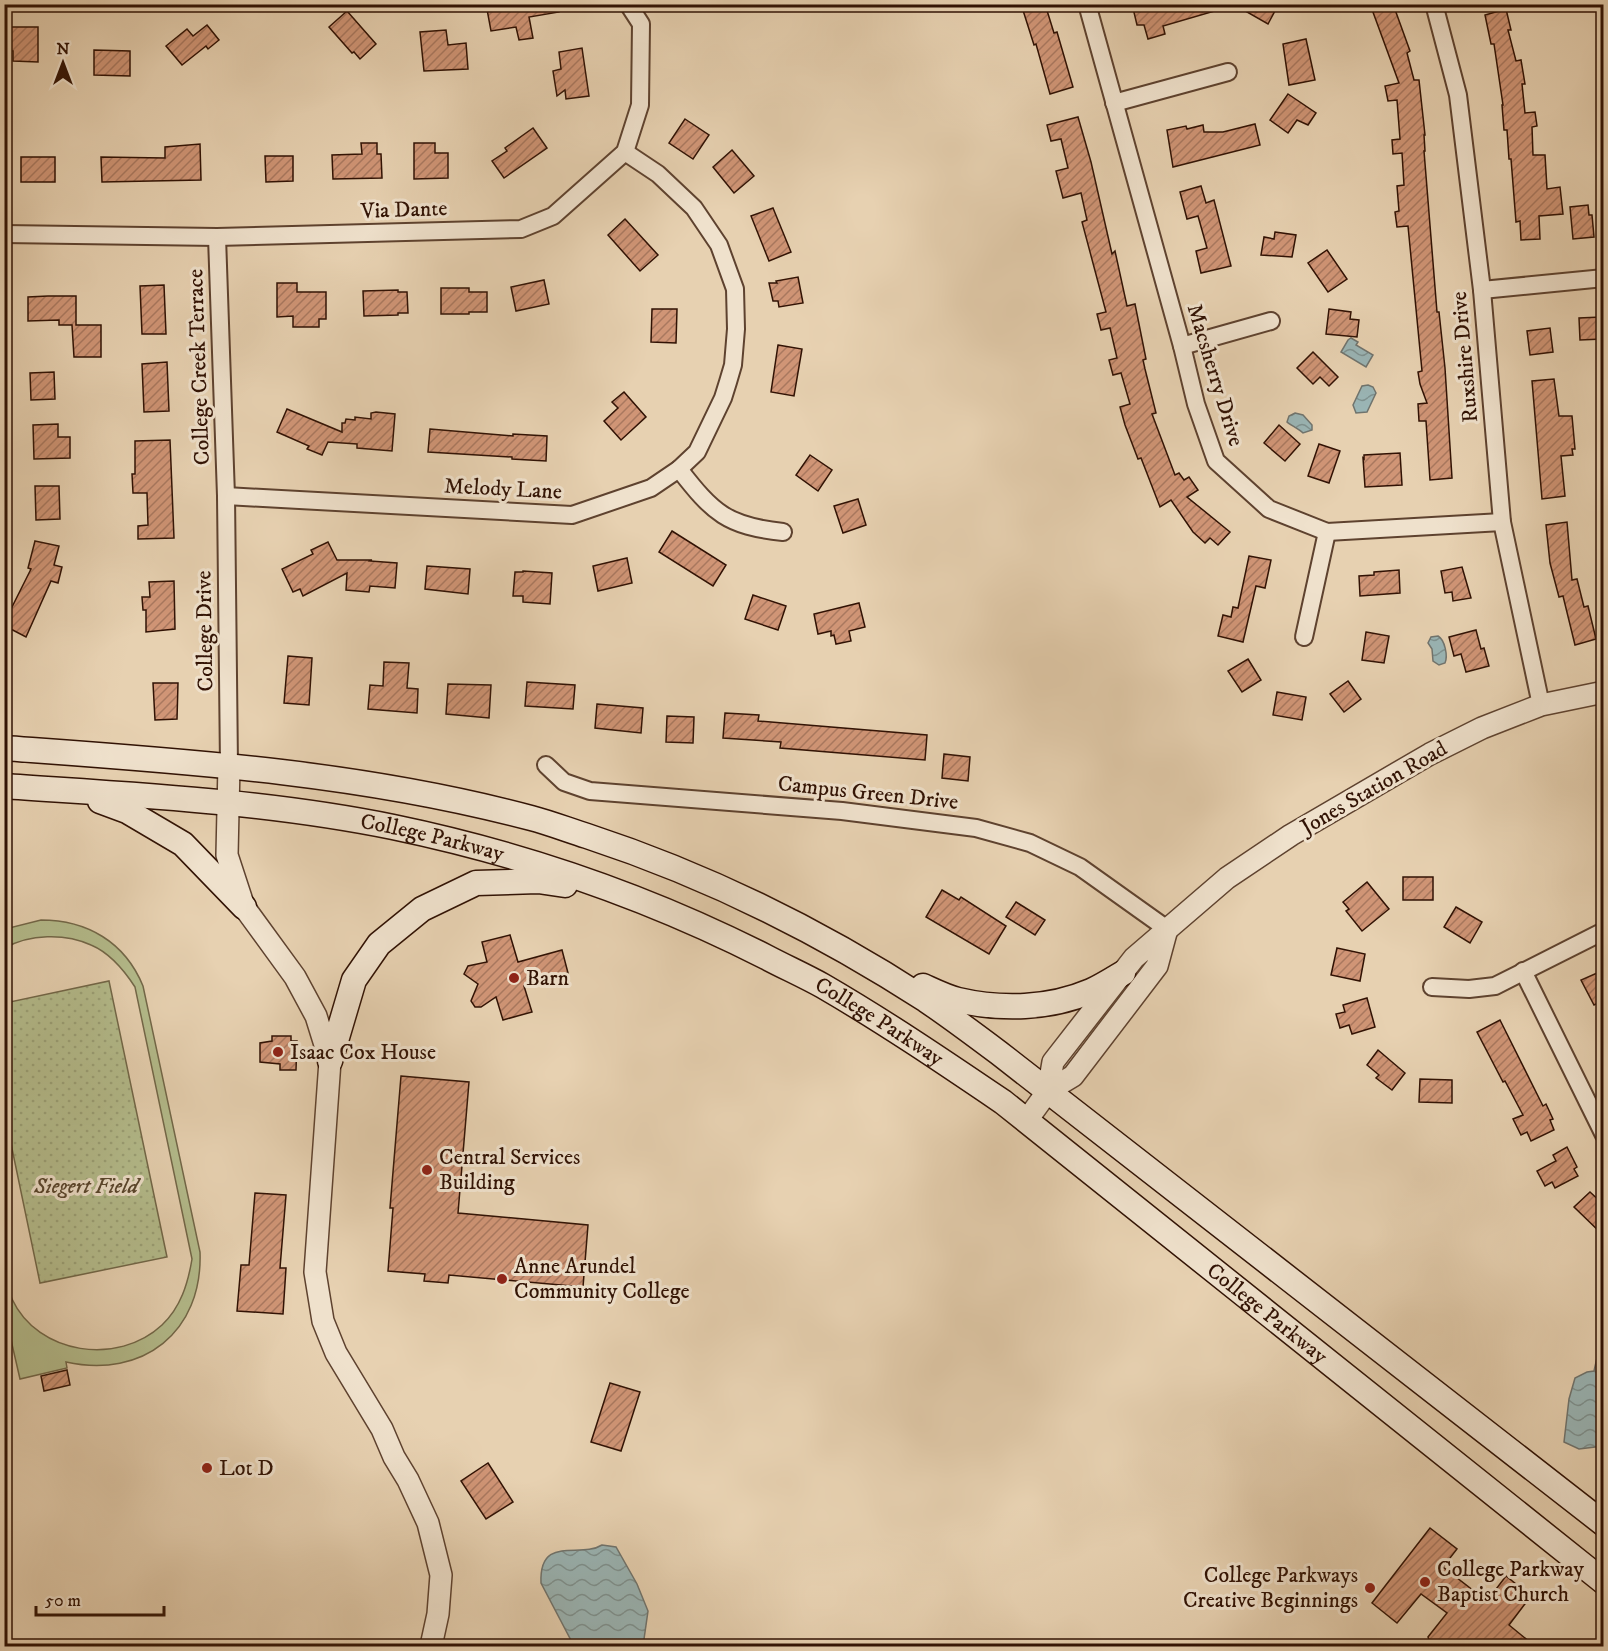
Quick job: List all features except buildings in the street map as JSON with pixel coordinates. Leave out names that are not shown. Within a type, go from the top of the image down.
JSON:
[{"type":"main road","name":"College Parkway","points":[[4,748],[229,765],[338,778],[429,794],[532,818],[638,852],[720,887],[799,926],[927,1000],[999,1053],[1604,1524]]},
{"type":"main road","name":"College Parkway","points":[[4,786],[228,803],[302,811],[391,827],[454,840],[513,856],[626,894],[716,932],[822,986],[928,1051],[1027,1120],[1604,1582]]},
{"type":"main road","points":[[60,790],[127,811],[157,827],[183,844],[244,907]]},
{"type":"main road","points":[[330,1061],[354,980],[379,944],[422,909],[476,883],[538,881],[626,894]]},
{"type":"main road","points":[[861,961],[955,1000],[1011,1007],[1042,1005],[1067,999],[1091,991],[1123,973]]},
{"type":"main road","points":[[1544,1478],[1604,1541]]},
{"type":"street","points":[[625,152],[640,96],[641,24],[628,4]]},
{"type":"street","name":"Macsherry Drive","points":[[1087,4],[1196,404],[1216,461],[1269,509],[1327,532],[1502,522]]},
{"type":"street","name":"Ruxshire Drive","points":[[1434,4],[1458,95],[1482,290],[1502,522],[1541,705]]},
{"type":"street","points":[[1114,103],[1228,72]]},
{"type":"street","name":"Via Dante","points":[[4,234],[217,237],[521,229],[553,216],[625,152]]},
{"type":"street","name":"Melody Lane","points":[[226,496],[572,515],[651,488],[679,469],[697,452],[723,398],[728,382],[733,365],[736,329],[735,289],[718,245],[694,208],[658,174],[625,152]]},
{"type":"street","name":"College Creek Terrace","points":[[217,237],[226,496]]},
{"type":"street","points":[[1482,290],[1604,278]]},
{"type":"street","points":[[1182,346],[1271,321]]},
{"type":"street","points":[[679,469],[700,496],[725,518],[754,529],[783,532]]},
{"type":"street","name":"College Drive","points":[[226,496],[229,765]]},
{"type":"street","points":[[1304,637],[1327,532]]},
{"type":"street","name":"Jones Station Road","points":[[1048,1091],[1053,1062],[1134,958],[1227,878],[1291,835],[1431,754],[1482,728],[1541,705],[1604,692]]},
{"type":"street","points":[[229,765],[226,855],[244,907],[295,976],[316,1016],[330,1061],[315,1272],[322,1321],[336,1353],[382,1429],[428,1523],[441,1575],[438,1614],[431,1647]]},
{"type":"street","name":"Campus Green Drive","points":[[546,765],[564,782],[590,791],[842,811],[976,828],[1030,843],[1080,867],[1167,929]]},
{"type":"street","name":"Jones Station Road","points":[[1027,1120],[1048,1091],[1073,1076],[1157,966],[1167,929]]},
{"type":"street","points":[[1432,987],[1468,989],[1495,986],[1604,931]]},
{"type":"street","points":[[1523,971],[1604,1135]]},
{"type":"green space","points":[[41,920],[74,924],[103,936],[126,957],[143,986],[200,1252],[198,1280],[191,1305],[179,1326],[163,1343],[143,1356],[120,1363],[94,1365],[66,1362],[67,1368],[20,1379],[5,1314],[5,1268],[12,1299],[24,1318],[40,1332],[59,1343],[102,1350],[124,1346],[144,1338],[169,1318],[183,1294],[192,1259],[135,987],[110,957],[98,948],[81,941],[59,937],[36,938],[5,948],[5,929]]},
{"type":"green space","name":"Siegert Field","points":[[109,981],[167,1257],[40,1283],[5,1115],[5,1003]]},
{"type":"water","points":[[1351,338],[1358,342],[1356,345],[1373,355],[1366,367],[1341,352]]},
{"type":"water","points":[[1362,386],[1373,387],[1376,393],[1367,412],[1356,413],[1353,405]]},
{"type":"water","points":[[1295,413],[1303,415],[1312,425],[1312,430],[1303,433],[1287,422],[1289,416]]},
{"type":"water","points":[[1438,636],[1444,644],[1446,656],[1445,663],[1439,665],[1433,661],[1432,649],[1428,643],[1431,637]]},
{"type":"water","points":[[1602,1336],[1603,1446],[1579,1449],[1564,1442],[1569,1399],[1575,1378],[1594,1371]]},
{"type":"water","points":[[602,1545],[616,1547],[637,1584],[648,1611],[643,1646],[574,1646],[541,1583],[542,1568],[547,1558],[554,1553],[593,1549]]},
{"type":"place","name":"Barn","points":[[514,978]]},
{"type":"place","name":"Isaac Cox House","points":[[278,1052]]},
{"type":"place","name":"Central Services Building","points":[[427,1170]]},
{"type":"place","name":"Anne Arundel Community College","points":[[502,1279]]},
{"type":"place","name":"Lot D","points":[[207,1468]]},
{"type":"place","name":"College Parkway Baptist Church","points":[[1425,1582]]},
{"type":"place","name":"College Parkways Creative Beginnings","points":[[1370,1588]]}]
